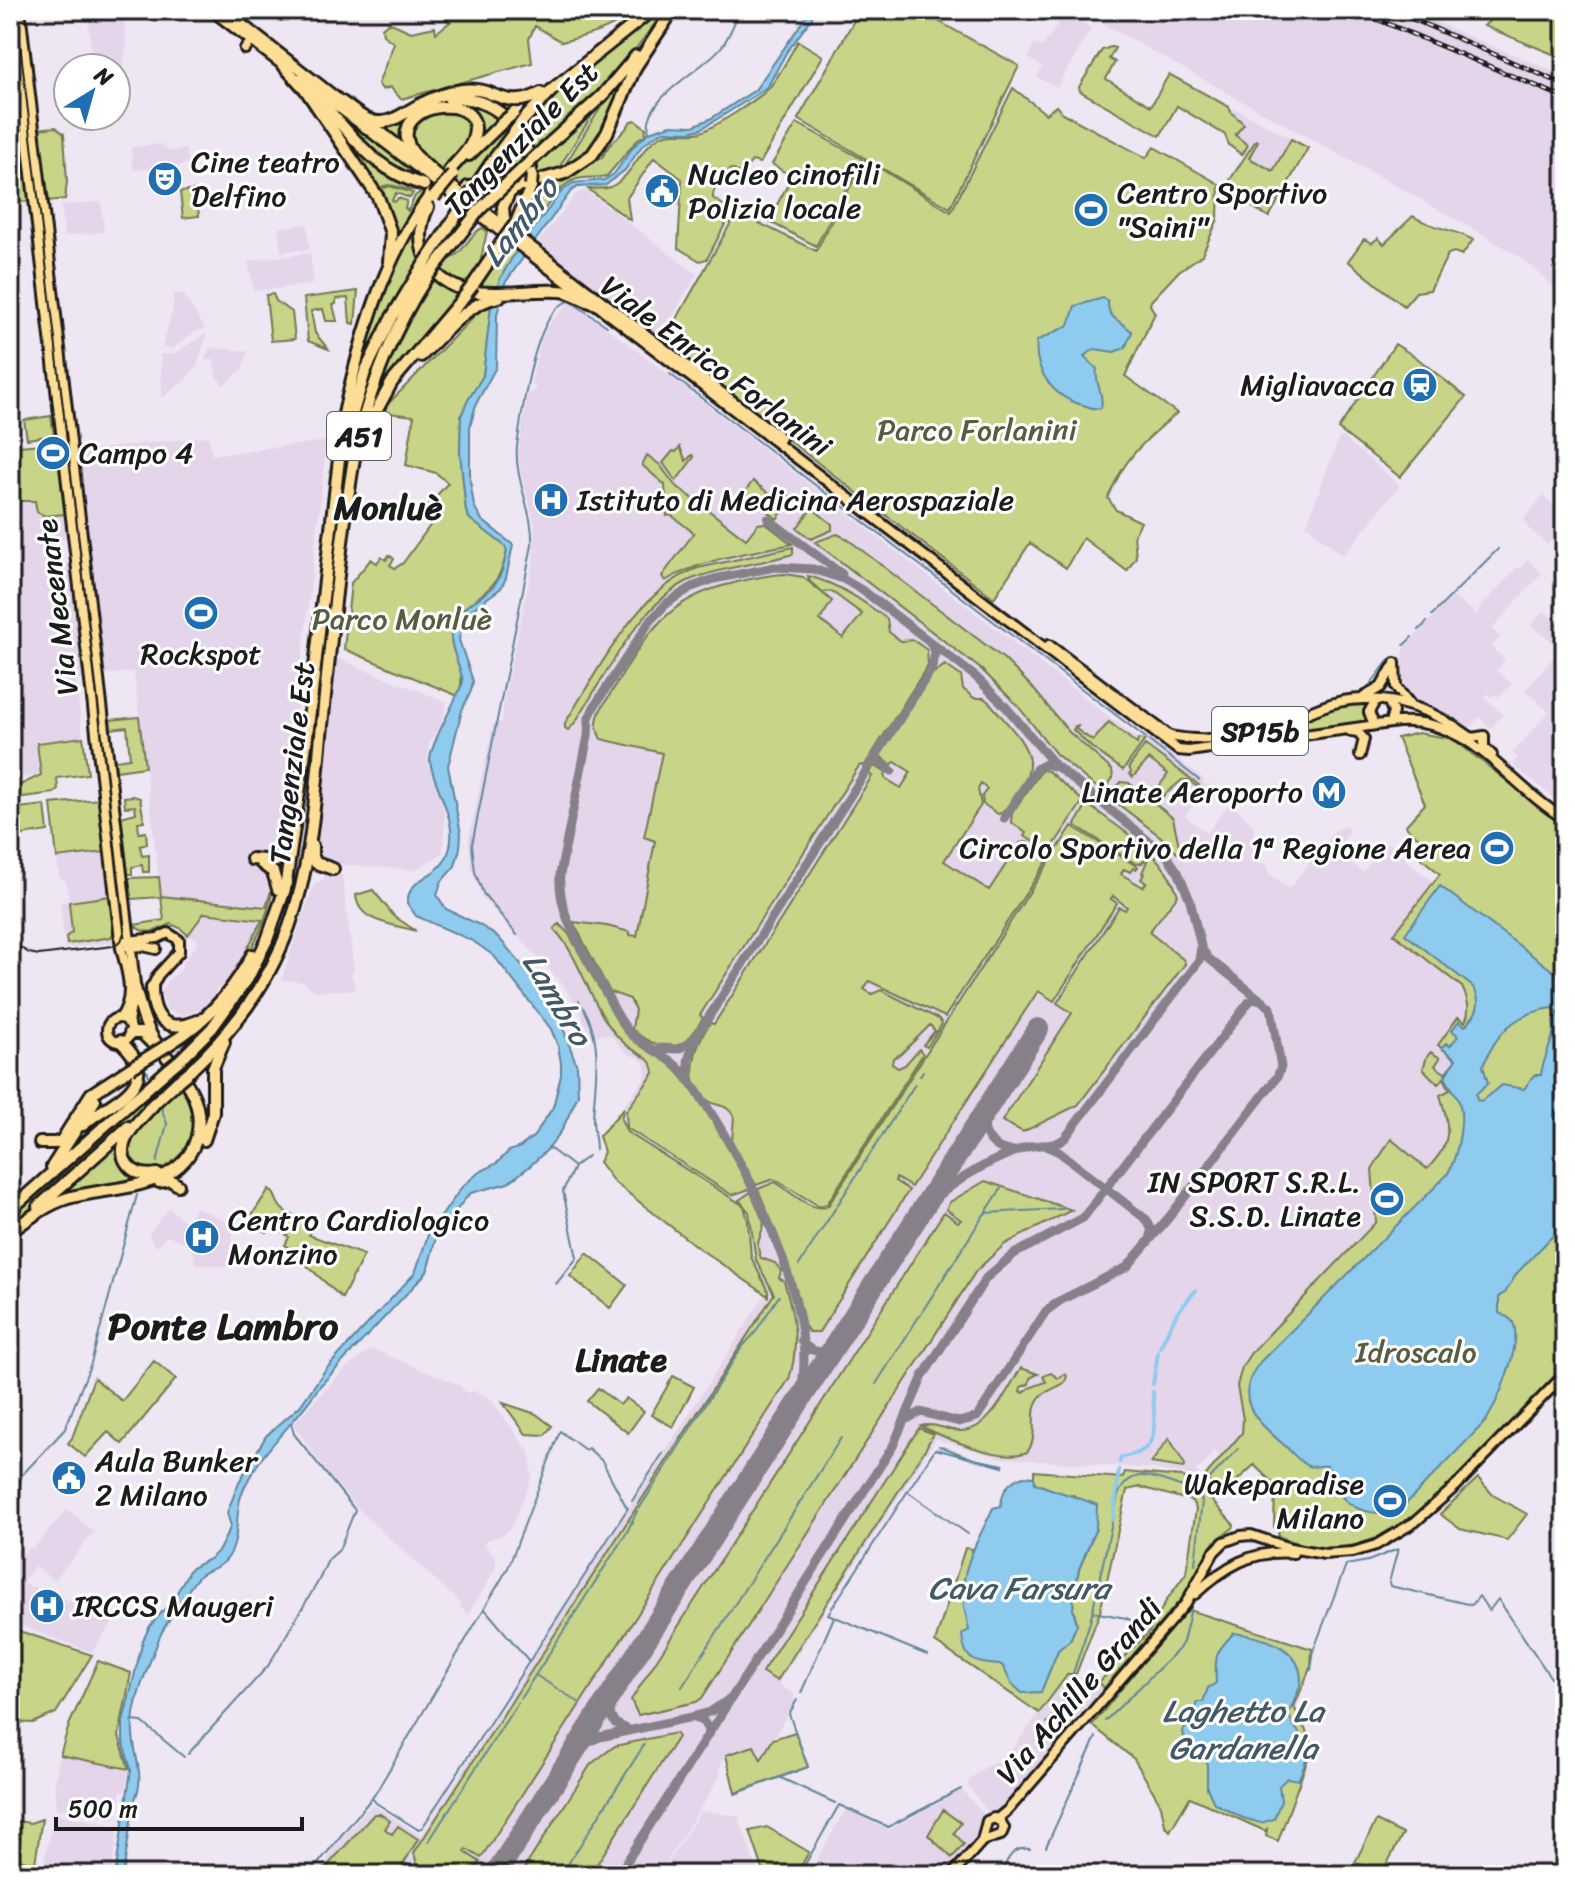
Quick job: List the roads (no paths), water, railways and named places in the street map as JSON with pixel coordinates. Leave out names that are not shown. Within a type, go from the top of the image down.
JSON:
[{"type":"highway","name":"Tangenziale Est","points":[[10,1210],[181,1059],[231,1003],[248,978],[271,930],[285,889],[307,730],[333,497],[345,435],[365,372],[392,317],[423,274],[519,116],[652,10]]},
{"type":"highway","name":"Tangenziale Est","points":[[10,1232],[190,1071],[244,1012],[265,979],[290,926],[305,867],[356,446],[370,394],[395,333],[423,274],[480,209],[615,82],[671,10]]},
{"type":"highway","points":[[524,245],[504,219],[503,207],[509,193],[518,186],[555,177],[592,155],[607,133],[633,73],[656,33]]},
{"type":"highway","points":[[342,102],[377,122],[389,121],[432,99],[463,90],[478,90],[511,101],[526,100],[582,65]]},
{"type":"highway","points":[[285,67],[369,156],[430,192]]},
{"type":"highway","points":[[285,67],[305,89],[384,210],[391,240],[381,291]]},
{"type":"highway","points":[[333,497],[332,484],[347,403],[363,340],[399,247],[430,192],[502,123],[519,116],[541,93]]},
{"type":"highway","points":[[346,516],[366,431],[386,392],[399,372],[473,285],[516,223],[531,186],[528,151],[509,120],[495,108],[476,100],[453,97],[435,100],[408,111]]},
{"type":"highway","points":[[434,173],[413,152],[407,132],[419,115],[447,105],[466,113],[474,130],[470,145],[451,172]]},
{"type":"highway","points":[[468,187],[547,177],[574,168]]},
{"type":"highway","points":[[430,192],[421,233],[423,253],[440,277],[453,287],[499,295],[562,291],[593,303]]},
{"type":"highway","points":[[386,392],[465,313],[499,295]]},
{"type":"highway","points":[[40,1143],[62,1140],[91,1094],[206,1017],[219,1005],[248,964],[269,919],[278,889],[298,757],[307,730]]},
{"type":"highway","points":[[290,926],[295,920],[308,878],[333,869],[318,865],[312,855],[315,800]]},
{"type":"highway","points":[[278,889],[269,868],[252,859],[276,861],[287,842]]},
{"type":"highway","points":[[152,987],[154,1010],[166,1022],[184,1026],[206,1017]]},
{"type":"highway","points":[[10,1232],[57,1202],[153,1181],[170,1173],[186,1159],[198,1133],[199,1115],[193,1095],[143,1020],[135,988]]},
{"type":"highway","points":[[204,1140],[213,1113],[216,1058],[244,1012]]},
{"type":"highway","points":[[127,1025],[152,1036]]},
{"type":"highway","points":[[127,1025],[144,1035],[163,1057],[187,1091],[194,1118],[192,1137],[181,1158],[163,1172],[146,1175],[135,1172],[126,1164],[123,1148],[127,1135],[154,1104]]},
{"type":"highway","points":[[78,1129],[126,1096],[134,1086],[137,1075],[135,1061],[120,1041]]},
{"type":"highway","points":[[42,1182],[91,1105],[112,1080]]},
{"type":"highway","points":[[114,1189],[168,1179],[178,1185]]},
{"type":"main road","points":[[12,10],[29,125]]},
{"type":"main road","points":[[20,10],[29,125]]},
{"type":"main road","name":"Viale Enrico Forlanini","points":[[211,10],[247,41],[524,245],[1150,723],[1170,736],[1219,741]]},
{"type":"main road","name":"Viale Enrico Forlanini","points":[[224,10],[247,41],[342,102],[593,303],[1179,751],[1196,750],[1219,741]]},
{"type":"main road","name":"Via Mecenate","points":[[29,125],[44,204],[51,312],[49,329],[126,944],[129,980],[127,1025]]},
{"type":"main road","name":"Via Mecenate","points":[[29,125],[35,218],[51,312],[59,337],[128,925],[126,944],[135,988],[127,1025]]},
{"type":"main road","points":[[49,329],[56,329],[59,337]]},
{"type":"main road","points":[[1355,699],[1381,687],[1395,663],[1395,682],[1400,695],[1428,713]]},
{"type":"main road","name":"SP15b","points":[[1219,741],[1269,728],[1325,705],[1355,699],[1389,702],[1428,713],[1472,738],[1484,736],[1484,747],[1500,764],[1565,817]]},
{"type":"main road","points":[[1374,725],[1369,712],[1376,700]]},
{"type":"main road","points":[[1389,702],[1393,711],[1390,727]]},
{"type":"main road","name":"SP15b","points":[[1219,741],[1374,725],[1390,727],[1410,721],[1432,723],[1454,731],[1565,817]]},
{"type":"main road","points":[[1337,731],[1355,731],[1361,735],[1364,742],[1360,755]]},
{"type":"main road","points":[[128,925],[142,935],[160,936]]},
{"type":"main road","points":[[126,944],[172,933],[179,940],[180,950],[158,975],[152,987]]},
{"type":"main road","points":[[156,949],[160,936]]},
{"type":"main road","points":[[126,944],[156,949],[162,957],[173,957]]},
{"type":"main road","name":"Via Mecenate","points":[[120,1041],[110,1038],[107,1029],[111,1021],[127,1025]]},
{"type":"main road","points":[[120,1041],[127,1038],[127,1025]]},
{"type":"main road","points":[[1254,1555],[1353,1552],[1376,1545],[1405,1530],[1428,1513],[1565,1374]]},
{"type":"main road","points":[[1228,1567],[1216,1566],[1212,1555],[1219,1546],[1233,1538],[1247,1535],[1290,1548],[1325,1554]]},
{"type":"main road","points":[[1254,1555],[1262,1548],[1260,1538]]},
{"type":"main road","name":"Via Achille Grandi","points":[[1186,1603],[1212,1555]]},
{"type":"main road","name":"Via Achille Grandi","points":[[999,1821],[1186,1603],[1228,1567],[1254,1555]]},
{"type":"main road","name":"Via Achille Grandi","points":[[952,1875],[985,1837],[986,1823],[990,1819],[999,1821],[1004,1828],[1001,1835],[985,1837]]},
{"type":"water","points":[[808,10],[812,10],[812,18],[786,53],[768,86],[701,129],[664,131],[652,138],[642,146],[625,170],[606,185],[578,187],[571,191],[505,283],[497,315],[496,367],[476,404],[470,427],[470,480],[474,506],[482,520],[513,545],[501,588],[470,611],[461,628],[459,640],[473,681],[448,766],[461,834],[460,848],[455,866],[441,882],[437,895],[446,909],[499,938],[537,983],[563,1028],[577,1066],[578,1095],[562,1130],[530,1166],[508,1183],[471,1193],[466,1198],[436,1237],[427,1272],[319,1387],[266,1452],[248,1480],[241,1496],[231,1553],[223,1563],[200,1575],[192,1586],[162,1631],[144,1679],[133,1723],[138,1791],[123,1875],[115,1875],[131,1770],[123,1741],[123,1722],[143,1640],[150,1626],[174,1598],[190,1569],[219,1550],[231,1526],[227,1513],[239,1482],[266,1436],[300,1406],[326,1369],[415,1273],[428,1235],[462,1187],[534,1136],[553,1107],[561,1075],[558,1046],[551,1029],[494,956],[473,941],[416,916],[407,903],[413,887],[442,865],[450,846],[449,820],[430,761],[438,735],[463,682],[452,644],[453,623],[461,611],[493,587],[501,574],[507,551],[505,546],[470,519],[466,511],[460,452],[461,416],[483,376],[491,306],[500,279],[513,256],[562,191],[573,183],[604,180],[614,174],[633,147],[649,132],[671,125],[693,126],[710,119],[755,90]]},
{"type":"water","points":[[1103,298],[1108,301],[1112,316],[1132,332],[1125,348],[1114,352],[1095,349],[1084,356],[1097,369],[1102,403],[1101,408],[1096,409],[1063,396],[1048,382],[1038,363],[1037,341],[1069,325],[1075,306]]},
{"type":"water","name":"Idroscalo","points":[[1440,886],[1565,980],[1565,989],[1561,994],[1565,997],[1565,1223],[1517,1273],[1505,1293],[1499,1296],[1499,1313],[1514,1325],[1514,1346],[1502,1388],[1486,1421],[1404,1506],[1379,1513],[1362,1510],[1347,1502],[1338,1492],[1327,1466],[1308,1466],[1299,1460],[1256,1418],[1247,1398],[1252,1375],[1260,1362],[1447,1175],[1454,1160],[1461,1113],[1459,1101],[1445,1076],[1456,1059],[1442,1048],[1446,1043],[1450,1046],[1458,1036],[1452,1030],[1459,1021],[1465,1026],[1473,1017],[1478,998],[1473,987],[1405,934]],"holes":[[[1552,1008],[1558,1012],[1541,1075],[1534,1075],[1524,1089],[1502,1085],[1481,1101],[1477,1100],[1476,1094],[1488,1083],[1483,1066],[1508,1026],[1539,1011]]]},
{"type":"water","name":"Cava Farsura","points":[[1023,1476],[1034,1477],[1035,1483],[1097,1505],[1096,1528],[1079,1569],[1074,1594],[1073,1609],[1077,1624],[1070,1640],[1058,1650],[1041,1692],[1022,1693],[1012,1684],[1002,1665],[973,1660],[965,1651],[962,1634],[969,1630],[963,1587],[972,1552],[993,1508],[1001,1506],[1007,1487]]},
{"type":"water","name":"Laghetto La Gardanella","points":[[1234,1633],[1266,1640],[1286,1651],[1294,1658],[1301,1679],[1288,1715],[1303,1739],[1306,1760],[1298,1780],[1287,1778],[1279,1786],[1281,1801],[1274,1819],[1261,1823],[1243,1818],[1214,1803],[1207,1788],[1207,1762],[1202,1754],[1185,1743],[1183,1731],[1191,1721],[1197,1702],[1203,1702],[1208,1688],[1216,1683],[1217,1655]]},
{"type":"waterway","points":[[649,133],[649,120],[655,108],[664,96],[723,45],[740,10]]},
{"type":"waterway","points":[[517,935],[483,893],[475,872],[472,845],[532,545],[530,520],[518,471],[517,446],[526,388],[547,322],[558,308],[570,301],[607,326]]},
{"type":"waterway","points":[[670,374],[1146,738]]},
{"type":"waterway","points":[[1432,615],[1498,549]]},
{"type":"waterway","points":[[1419,630],[1427,622]]},
{"type":"waterway","points":[[1404,645],[1412,637]]},
{"type":"waterway","points":[[1367,689],[1388,661]]},
{"type":"waterway","points":[[1149,741],[1199,780]]},
{"type":"waterway","name":"Lambro","points":[[579,1001],[587,1015],[595,1043],[593,1119],[596,1150]]},
{"type":"waterway","points":[[147,1071],[150,1078]]},
{"type":"waterway","points":[[920,1076],[923,1071]]},
{"type":"waterway","points":[[799,1265],[915,1084]]},
{"type":"waterway","points":[[157,1162],[167,1124],[161,1107]]},
{"type":"waterway","points":[[548,1147],[574,1167],[588,1156]]},
{"type":"waterway","points":[[556,1284],[577,1258],[563,1191],[574,1167]]},
{"type":"waterway","points":[[986,1212],[1001,1189]]},
{"type":"waterway","points":[[10,1539],[13,1507],[22,1475],[65,1429],[91,1363],[137,1195]]},
{"type":"waterway","points":[[876,1384],[985,1213],[1063,1209]]},
{"type":"waterway","points":[[1160,1347],[1177,1313],[1196,1290]]},
{"type":"waterway","points":[[639,1509],[742,1347],[779,1296]]},
{"type":"waterway","points":[[1153,1384],[1158,1352]]},
{"type":"waterway","points":[[1120,1462],[1121,1457],[1143,1450],[1153,1435],[1153,1392]]},
{"type":"waterway","points":[[188,1754],[268,1666],[328,1560],[339,1550],[355,1510],[294,1434],[291,1423]]},
{"type":"waterway","points":[[305,1875],[317,1865],[375,1794],[508,1568],[560,1431],[585,1450],[588,1448],[602,1461],[627,1508]]},
{"type":"waterway","points":[[682,1687],[841,1438]]},
{"type":"waterway","points":[[939,1446],[974,1459],[1004,1465]]},
{"type":"waterway","points":[[927,1655],[828,1614],[935,1449],[1003,1467]]},
{"type":"waterway","points":[[1210,1478],[1238,1449]]},
{"type":"waterway","points":[[632,1501],[663,1453]]},
{"type":"waterway","points":[[1113,1520],[1119,1470]]},
{"type":"waterway","points":[[1047,1723],[1063,1703],[1090,1622],[1118,1495],[1125,1484],[1143,1476],[1197,1490]]},
{"type":"waterway","points":[[908,1492],[968,1534]]},
{"type":"waterway","points":[[1195,1564],[1202,1501],[1198,1492]]},
{"type":"waterway","points":[[372,1798],[417,1829],[422,1828],[628,1508]]},
{"type":"waterway","points":[[520,1699],[627,1532],[637,1511]]},
{"type":"waterway","points":[[1311,1670],[1314,1649],[1346,1565],[1368,1561],[1398,1549],[1390,1586],[1472,1605],[1479,1596],[1489,1611],[1498,1599],[1551,1678]]},
{"type":"waterway","points":[[484,1608],[529,1661]]},
{"type":"waterway","points":[[1105,1721],[1178,1650],[1183,1642],[1191,1608]]},
{"type":"waterway","points":[[1093,1612],[1126,1618],[1148,1629]]},
{"type":"waterway","points":[[801,1693],[834,1617]]},
{"type":"waterway","points":[[537,1676],[580,1703]]},
{"type":"waterway","points":[[735,1794],[808,1767],[789,1714],[797,1700]]},
{"type":"waterway","points":[[429,1841],[518,1702]]},
{"type":"waterway","points":[[132,1721],[142,1722],[184,1757]]},
{"type":"waterway","points":[[1046,1847],[1096,1737]]},
{"type":"waterway","points":[[561,1875],[644,1745]]},
{"type":"waterway","points":[[781,1778],[835,1803]]},
{"type":"waterway","points":[[799,1875],[839,1805],[888,1827],[961,1789]]},
{"type":"waterway","points":[[1000,1875],[1014,1852],[1030,1849]]},
{"type":"tram line","points":[[10,941],[29,953],[39,955],[113,946],[121,941],[125,930],[16,10]]},
{"type":"railway","points":[[1355,10],[1565,98]]},
{"type":"railway","points":[[1392,10],[1565,85]]},
{"type":"place","name":"Cine teatro Delfino","points":[[165,179]]},
{"type":"place","name":"Nucleo cinofili Polizia locale","points":[[662,191]]},
{"type":"place","name":"Centro Sportivo \"Saini\"","points":[[1091,210]]},
{"type":"place","name":"Migliavacca","points":[[1420,385]]},
{"type":"place","name":"Campo 4","points":[[53,453]]},
{"type":"place","name":"Istituto di Medicina Aerospaziale","points":[[551,500]]},
{"type":"place","name":"Rockspot","points":[[201,613]]},
{"type":"place","name":"Linate Aeroporto","points":[[1329,792]]},
{"type":"place","name":"Circolo Sportivo della 1ª Regione Aerea","points":[[1497,848]]},
{"type":"place","name":"IN SPORT S.R.L. S.S.D. Linate","points":[[1387,1199]]},
{"type":"place","name":"Centro Cardiologico Monzino","points":[[202,1237]]},
{"type":"place","name":"Aula Bunker 2 Milano","points":[[69,1478]]},
{"type":"place","name":"Wakeparadise Milano","points":[[1390,1501]]},
{"type":"place","name":"IRCCS Maugeri","points":[[47,1606]]},
{"type":"district","name":"Monluè","points":[[388,508]]},
{"type":"district","name":"Ponte Lambro","points":[[223,1326]]},
{"type":"district","name":"Linate","points":[[621,1360]]},
{"type":"park label","name":"Parco Forlanini","points":[[977,430]]},
{"type":"park label","name":"Parco Monluè","points":[[402,619]]}]
